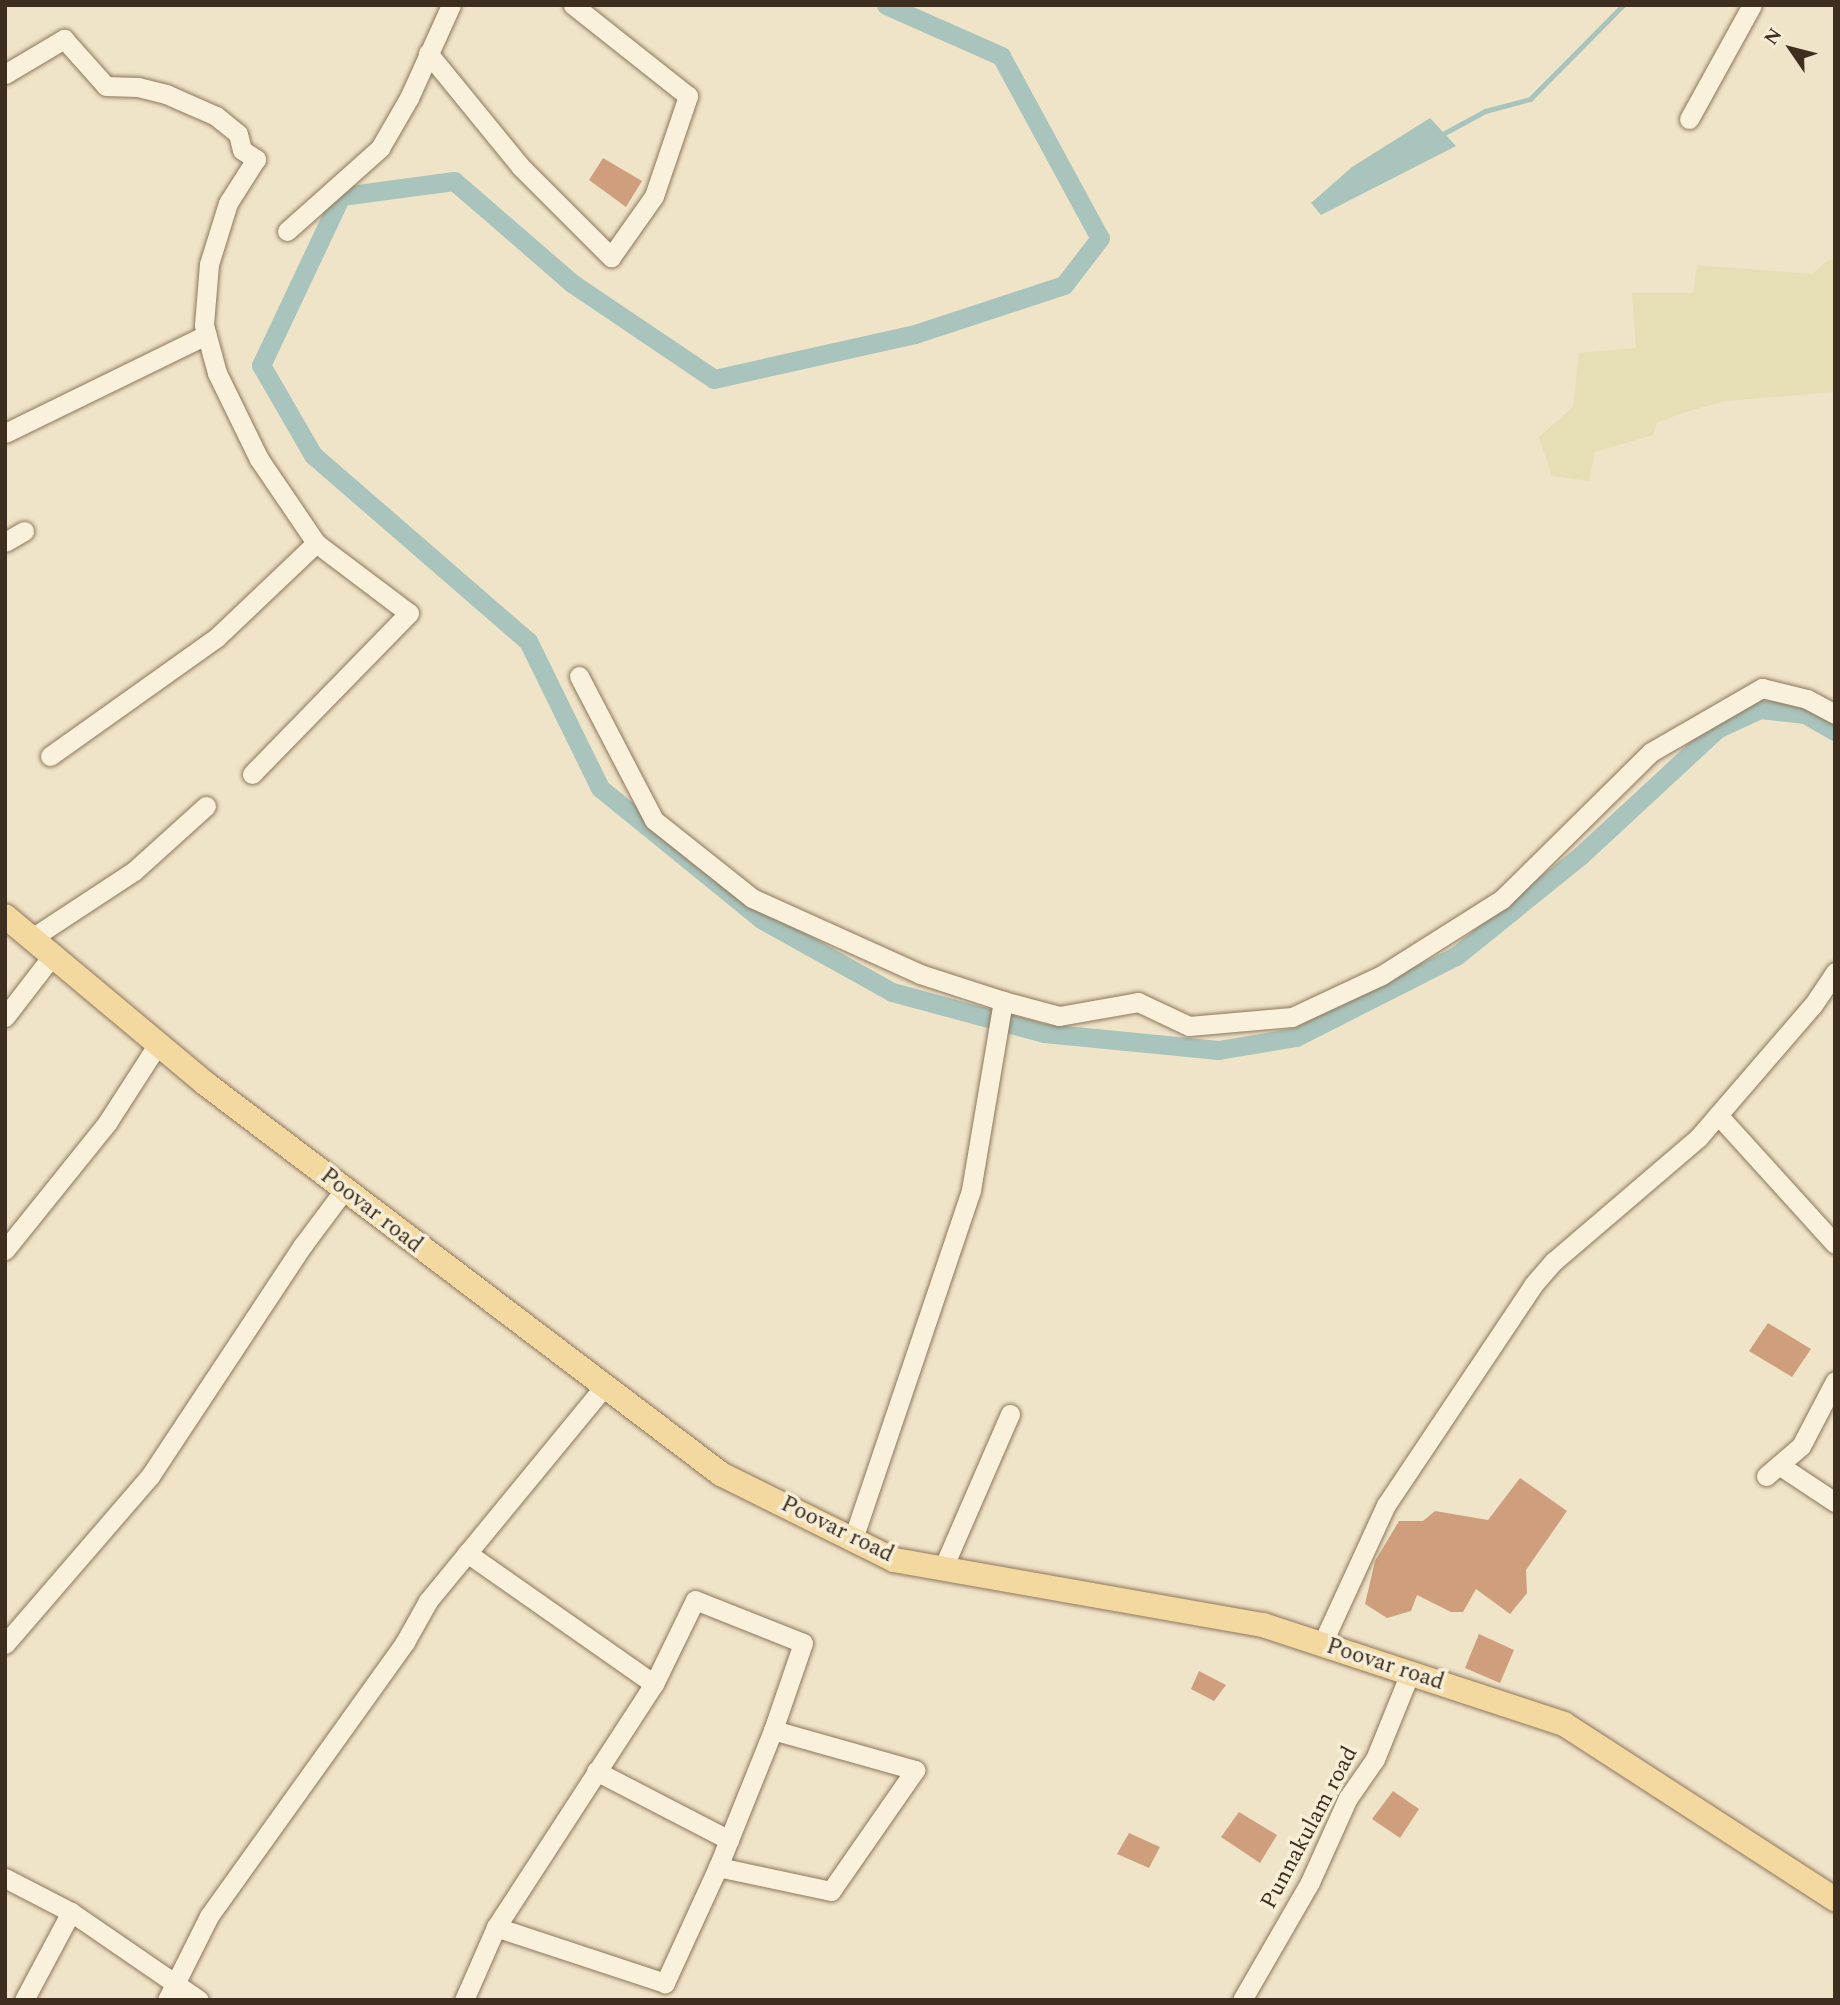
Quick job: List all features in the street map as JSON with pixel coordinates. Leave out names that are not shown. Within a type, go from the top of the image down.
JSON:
[{"type":"main road","name":"Poovar road","points":[[5,916],[158,1044],[344,1191],[721,1474],[894,1560],[1263,1625],[1564,1724],[1835,1899]]},
{"type":"street","points":[[288,231],[380,148],[450,5]]},
{"type":"street","points":[[428,52],[520,166],[611,257],[654,196],[688,96],[573,5]]},
{"type":"street","points":[[1689,119],[1752,5]]},
{"type":"street","points":[[5,74],[64,39],[106,86],[166,94],[216,116],[238,134],[242,150],[256,159],[228,203],[209,264],[206,335],[217,373],[259,459],[316,543],[410,613],[252,774]]},
{"type":"street","points":[[5,433],[206,335]]},
{"type":"street","points":[[5,542],[24,531]]},
{"type":"street","points":[[50,756],[216,638],[316,543]]},
{"type":"street","points":[[579,676],[654,820],[752,898],[920,974],[1003,1004],[1059,1016],[1138,1002],[1189,1026],[1292,1017],[1382,975],[1502,899],[1651,752],[1762,688],[1807,699],[1835,714]]},
{"type":"street","points":[[32,939],[134,871],[206,806]]},
{"type":"street","points":[[5,1017],[52,956]]},
{"type":"street","points":[[1322,1644],[1386,1505],[1533,1284],[1718,1115],[1813,1004],[1835,972]]},
{"type":"street","points":[[853,1539],[971,1190],[1003,1004]]},
{"type":"street","points":[[5,1250],[107,1123],[158,1044]]},
{"type":"street","points":[[1718,1115],[1835,1244]]},
{"type":"street","points":[[5,1644],[150,1476],[303,1245],[344,1191]]},
{"type":"street","points":[[1835,1381],[1801,1446],[1772,1471],[1835,1502]]},
{"type":"street","points":[[167,2000],[209,1916],[405,1642],[428,1601],[604,1387]]},
{"type":"street","points":[[943,1568],[1010,1414]]},
{"type":"street","points":[[467,1553],[654,1684]]},
{"type":"street","points":[[464,2000],[496,1927],[654,1684],[695,1600],[803,1643],[774,1730],[718,1867],[665,1983],[496,1927]]},
{"type":"street","name":"Punnakulam road","points":[[1242,2000],[1298,1906],[1348,1798],[1375,1759],[1409,1673]]},
{"type":"street","points":[[718,1867],[831,1891],[915,1770],[774,1730]]},
{"type":"street","points":[[596,1770],[729,1840]]},
{"type":"street","points":[[5,1878],[71,1912],[176,1981],[199,2000]]},
{"type":"street","points":[[24,2000],[71,1912]]},
{"type":"shaded area","points":[[1828,260],[1835,260],[1835,392],[1725,401],[1682,413],[1657,423],[1653,435],[1595,452],[1589,481],[1552,476],[1539,437],[1573,407],[1579,353],[1636,348],[1632,293],[1693,293],[1697,265],[1812,274]]},
{"type":"water","points":[[1430,118],[1456,146],[1321,215],[1311,203],[1352,167]]},
{"type":"building","points":[[603,158],[642,181],[626,207],[589,180]]},
{"type":"building","points":[[1768,1323],[1811,1349],[1792,1377],[1749,1351]]},
{"type":"building","points":[[1520,1478],[1567,1511],[1526,1570],[1527,1593],[1510,1614],[1476,1589],[1463,1612],[1451,1612],[1417,1595],[1411,1611],[1387,1618],[1365,1604],[1375,1561],[1399,1521],[1423,1521],[1435,1511],[1488,1520]]},
{"type":"building","points":[[1479,1634],[1514,1650],[1500,1683],[1465,1668]]},
{"type":"building","points":[[1199,1671],[1226,1685],[1214,1701],[1191,1689]]},
{"type":"building","points":[[1393,1791],[1419,1809],[1400,1838],[1372,1819]]},
{"type":"building","points":[[1239,1812],[1277,1835],[1260,1863],[1221,1837]]},
{"type":"building","points":[[1129,1833],[1160,1847],[1149,1868],[1117,1854]]},
{"type":"waterway","points":[[886,5],[1001,56],[1100,238],[1064,285],[915,334],[714,379],[573,284],[454,181],[341,196],[261,365],[313,455],[528,641],[600,788],[761,919],[892,992],[1044,1033],[1218,1050],[1296,1037],[1456,956],[1581,855],[1717,729],[1760,709],[1805,714],[1835,731]]},
{"type":"waterway","points":[[1439,136],[1485,111],[1530,99],[1623,5]]}]
